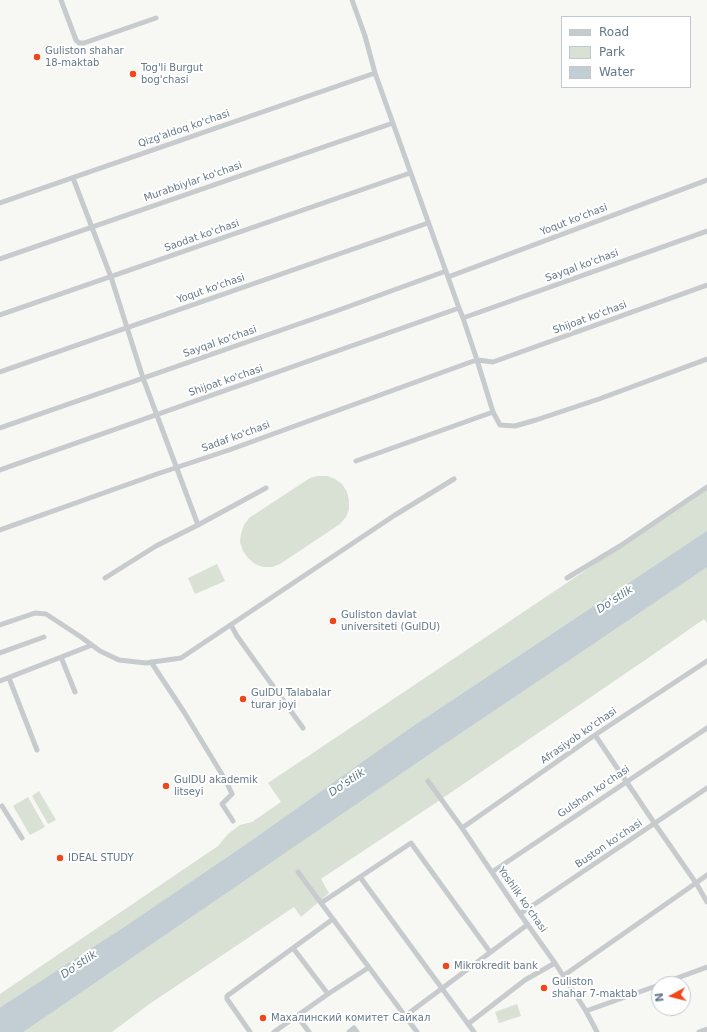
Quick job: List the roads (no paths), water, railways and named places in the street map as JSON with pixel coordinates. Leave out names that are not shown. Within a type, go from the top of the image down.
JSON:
[{"type":"street","points":[[61,0],[76,40],[79,43],[84,43],[156,18]]},
{"type":"street","points":[[352,0],[365,36],[392,123],[478,360],[493,412],[500,425],[515,426],[536,420],[707,359]]},
{"type":"street","name":"Qizg'aldoq ko'chasi","points":[[0,203],[375,72]]},
{"type":"street","name":"Murabbiylar ko'chasi","points":[[0,259],[392,123]]},
{"type":"street","name":"Saodat ko'chasi","points":[[0,315],[410,173]]},
{"type":"street","points":[[73,178],[112,277],[143,378],[198,525]]},
{"type":"street","name":"Yoqut ko'chasi","points":[[447,274],[707,180]]},
{"type":"street","name":"Yoqut ko'chasi","points":[[0,372],[428,223]]},
{"type":"street","name":"Sayqal ko'chasi","points":[[463,318],[707,231]]},
{"type":"street","name":"Sayqal ko'chasi","points":[[0,428],[447,274]]},
{"type":"street","name":"Shijoat ko'chasi","points":[[478,360],[493,362],[707,285]]},
{"type":"street","name":"Shijoat ko'chasi","points":[[0,470],[459,308]]},
{"type":"street","name":"Sadaf ko'chasi","points":[[0,530],[229,450],[478,360]]},
{"type":"street","points":[[356,461],[493,412]]},
{"type":"street","points":[[0,625],[35,613],[46,614],[100,651],[119,660],[131,662],[151,662],[181,658],[395,515],[454,479]]},
{"type":"street","points":[[568,578],[620,546],[707,487]]},
{"type":"street","points":[[106,578],[156,546],[266,488]]},
{"type":"street","points":[[231,625],[237,636],[303,728]]},
{"type":"street","points":[[0,653],[44,637]]},
{"type":"street","points":[[0,682],[92,645]]},
{"type":"street","points":[[61,657],[75,692]]},
{"type":"street","name":"Afrasiyob ko'chasi","points":[[462,828],[595,735],[707,661]]},
{"type":"street","points":[[151,662],[184,712],[226,781],[232,794],[222,804],[233,821]]},
{"type":"street","points":[[9,678],[37,750]]},
{"type":"street","name":"Gulshon ko'chasi","points":[[492,872],[707,728]]},
{"type":"street","points":[[595,735],[696,883],[707,902]]},
{"type":"street","name":"Yoshlik ko'chasi","points":[[428,781],[564,976],[598,1032]]},
{"type":"street","name":"Buston ko'chasi","points":[[520,914],[707,788]]},
{"type":"street","points":[[1,805],[22,838]]},
{"type":"street","points":[[321,903],[411,843],[490,952]]},
{"type":"street","points":[[298,872],[417,1032]]},
{"type":"street","points":[[564,976],[707,874]]},
{"type":"street","points":[[360,877],[474,1032]]},
{"type":"street","points":[[250,1032],[227,999],[227,996],[333,919]]},
{"type":"street","points":[[406,1016],[528,924]]},
{"type":"street","points":[[293,948],[328,994]]},
{"type":"street","points":[[468,1024],[525,980],[555,963]]},
{"type":"street","points":[[682,976],[707,967]]},
{"type":"street","points":[[274,1032],[368,968]]},
{"type":"street","points":[[586,1011],[651,987]]},
{"type":"street","points":[[297,1016],[309,1032]]},
{"type":"street","points":[[349,1032],[354,1028],[357,1032]]},
{"type":"street","points":[[699,1032],[707,1029]]},
{"type":"water","name":"Do'stlik","points":[[707,531],[707,567],[440,747],[23,1032],[0,1032],[0,1008],[4,1005],[126,926],[251,841],[409,729]]},
{"type":"place","name":"Guliston shahar 18-maktab","points":[[37,57]]},
{"type":"place","name":"Tog'li Burgut bog'chasi","points":[[133,74]]},
{"type":"place","name":"Guliston davlat universiteti (GulDU)","points":[[333,621]]},
{"type":"place","name":"GulDU Talabalar turar joyi","points":[[243,699]]},
{"type":"place","name":"GulDU akademik litseyi","points":[[166,786]]},
{"type":"place","name":"IDEAL STUDY","points":[[60,858]]},
{"type":"place","name":"Mikrokredit bank","points":[[446,966]]},
{"type":"place","name":"Guliston shahar 7-maktab","points":[[544,988]]},
{"type":"place","name":"Махалинский комитет Сайкал","points":[[263,1018]]}]
